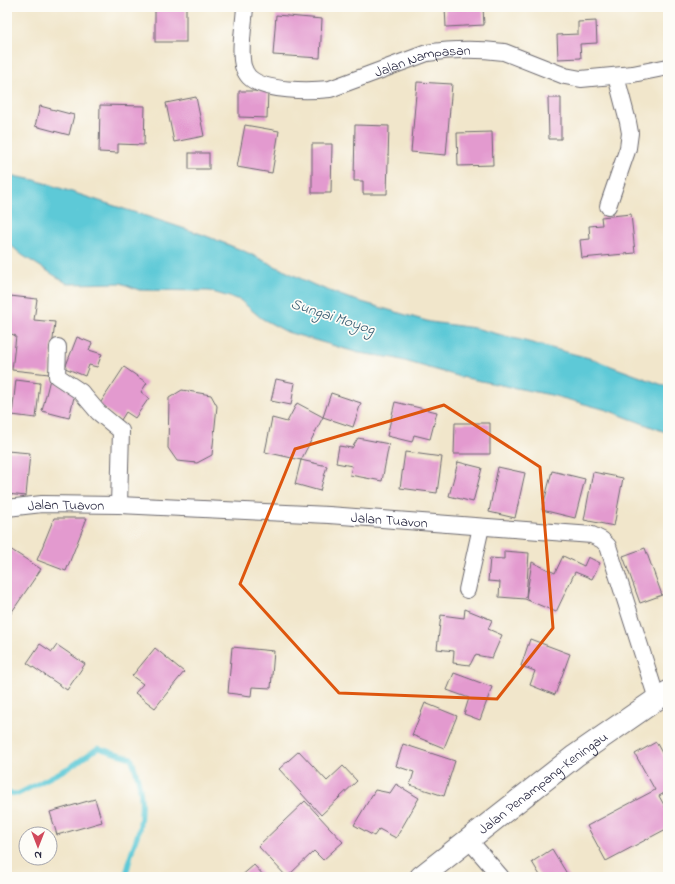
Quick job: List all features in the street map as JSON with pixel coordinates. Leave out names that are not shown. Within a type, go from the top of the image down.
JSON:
[{"type":"main road","name":"Jalan Penampang-Keningau","points":[[421,877],[575,756],[662,695]]},
{"type":"street","name":"Jalan Nampasan","points":[[245,7],[241,55],[244,67],[249,77],[260,83],[275,88],[313,91],[330,89],[427,53],[443,51],[504,52],[565,76],[581,79],[616,76],[668,67]]},
{"type":"street","points":[[608,206],[628,148],[630,133],[616,76]]},
{"type":"street","points":[[58,347],[56,376],[81,392],[98,412],[121,431],[119,505]]},
{"type":"street","name":"Jalan Tuavon","points":[[7,508],[42,504],[119,505],[329,515],[592,535],[602,540],[608,546],[662,695]]},
{"type":"street","points":[[466,590],[482,527]]},
{"type":"street","points":[[468,840],[501,877]]},
{"type":"highlighted area","points":[[444,405],[540,467],[553,628],[497,699],[339,693],[240,584],[295,449]]},
{"type":"water","name":"Sungai Moyog","points":[[7,175],[35,180],[201,234],[244,251],[314,285],[348,298],[430,322],[475,328],[589,358],[668,387],[668,433],[607,410],[551,395],[461,377],[394,358],[359,353],[287,332],[261,318],[240,300],[209,291],[139,290],[121,283],[68,284],[22,255],[7,242]]},
{"type":"building","points":[[155,7],[186,7],[186,42],[155,42]]},
{"type":"building","points":[[445,7],[483,7],[484,25],[446,27]]},
{"type":"building","points":[[276,15],[322,19],[320,58],[273,55]]},
{"type":"building","points":[[596,21],[597,43],[580,44],[581,58],[558,59],[557,35],[578,34],[578,22]]},
{"type":"building","points":[[417,82],[452,84],[446,155],[411,152]]},
{"type":"building","points":[[239,91],[268,91],[267,118],[239,117]]},
{"type":"building","points":[[196,97],[204,136],[174,142],[166,103]]},
{"type":"building","points":[[548,98],[561,98],[561,139],[549,139]]},
{"type":"building","points":[[100,105],[145,106],[144,145],[118,144],[118,153],[99,152]]},
{"type":"building","points":[[40,106],[74,115],[69,135],[35,126]]},
{"type":"building","points":[[245,125],[279,131],[272,173],[237,167]]},
{"type":"building","points":[[355,125],[389,126],[387,194],[363,194],[363,181],[354,181]]},
{"type":"building","points":[[492,132],[493,165],[458,166],[457,133]]},
{"type":"building","points":[[312,144],[332,144],[331,193],[312,193]]},
{"type":"building","points":[[189,153],[209,153],[209,169],[189,169]]},
{"type":"building","points":[[631,214],[635,253],[582,258],[580,240],[590,239],[589,226],[602,225],[601,217]]},
{"type":"building","points":[[10,296],[37,299],[34,320],[55,322],[49,374],[12,370],[16,336],[7,332]]},
{"type":"building","points":[[77,337],[92,343],[89,350],[102,354],[97,367],[89,365],[85,376],[65,368]]},
{"type":"building","points":[[124,367],[147,383],[141,392],[149,398],[135,418],[126,412],[121,420],[99,405]]},
{"type":"building","points":[[50,379],[75,393],[69,418],[42,411]]},
{"type":"building","points":[[276,379],[295,383],[291,405],[271,401]]},
{"type":"building","points":[[16,380],[40,383],[36,418],[12,415]]},
{"type":"building","points":[[182,390],[211,395],[217,406],[212,455],[197,463],[177,461],[168,448],[169,398]]},
{"type":"building","points":[[331,393],[361,403],[353,427],[323,417]]},
{"type":"building","points":[[395,402],[437,412],[430,439],[414,435],[412,442],[387,436]]},
{"type":"building","points":[[297,403],[323,417],[301,460],[265,452],[272,418],[287,422]]},
{"type":"building","points":[[455,423],[490,423],[490,454],[454,454]]},
{"type":"building","points":[[358,438],[389,444],[382,481],[350,475],[352,466],[336,463],[339,446],[352,448]]},
{"type":"building","points":[[7,451],[30,453],[26,496],[7,494]]},
{"type":"building","points":[[405,452],[442,457],[437,493],[400,488]]},
{"type":"building","points":[[301,460],[327,466],[320,491],[295,484]]},
{"type":"building","points":[[458,462],[482,468],[473,502],[449,496]]},
{"type":"building","points":[[498,467],[525,473],[515,518],[489,512]]},
{"type":"building","points":[[552,471],[585,479],[575,518],[542,510]]},
{"type":"building","points":[[593,472],[623,478],[614,526],[584,520]]},
{"type":"building","points":[[54,518],[87,518],[66,571],[37,560]]},
{"type":"building","points":[[7,547],[41,569],[7,619]]},
{"type":"building","points":[[645,548],[662,595],[640,603],[623,556]]},
{"type":"building","points":[[504,551],[529,553],[526,598],[532,562],[555,573],[563,556],[584,566],[588,557],[600,563],[592,579],[575,572],[556,612],[525,599],[499,597],[500,582],[488,581],[490,558],[504,559]]},
{"type":"building","points":[[465,609],[492,620],[488,629],[502,635],[492,658],[475,655],[470,665],[453,663],[454,651],[437,649],[441,615],[464,618]]},
{"type":"building","points":[[530,639],[570,654],[555,695],[530,685],[535,671],[521,666]]},
{"type":"building","points":[[40,644],[52,652],[57,645],[85,664],[67,690],[27,663]]},
{"type":"building","points":[[232,647],[274,651],[271,688],[252,687],[251,696],[228,693]]},
{"type":"building","points":[[155,648],[184,672],[155,708],[135,693],[143,684],[132,676]]},
{"type":"building","points":[[454,673],[492,687],[480,720],[464,714],[469,698],[447,690]]},
{"type":"building","points":[[425,703],[457,716],[444,748],[412,735]]},
{"type":"building","points":[[656,742],[668,764],[668,791],[659,796],[668,812],[668,828],[606,861],[587,826],[655,790],[635,754]]},
{"type":"building","points":[[403,744],[455,761],[444,796],[410,785],[414,772],[396,766]]},
{"type":"building","points":[[299,751],[327,781],[343,766],[357,781],[321,815],[279,769]]},
{"type":"building","points":[[396,784],[419,798],[396,838],[379,829],[374,836],[354,825],[375,790],[390,793]]},
{"type":"building","points":[[95,799],[102,822],[58,835],[58,826],[54,826],[50,812]]},
{"type":"building","points":[[305,801],[343,842],[323,860],[314,851],[287,877],[258,846]]},
{"type":"building","points":[[552,849],[569,877],[541,877],[532,862]]},
{"type":"building","points":[[254,865],[265,877],[240,877]]},
{"type":"waterway","points":[[7,793],[18,794],[70,767],[98,748],[131,758],[141,793],[141,820],[124,877]]}]
